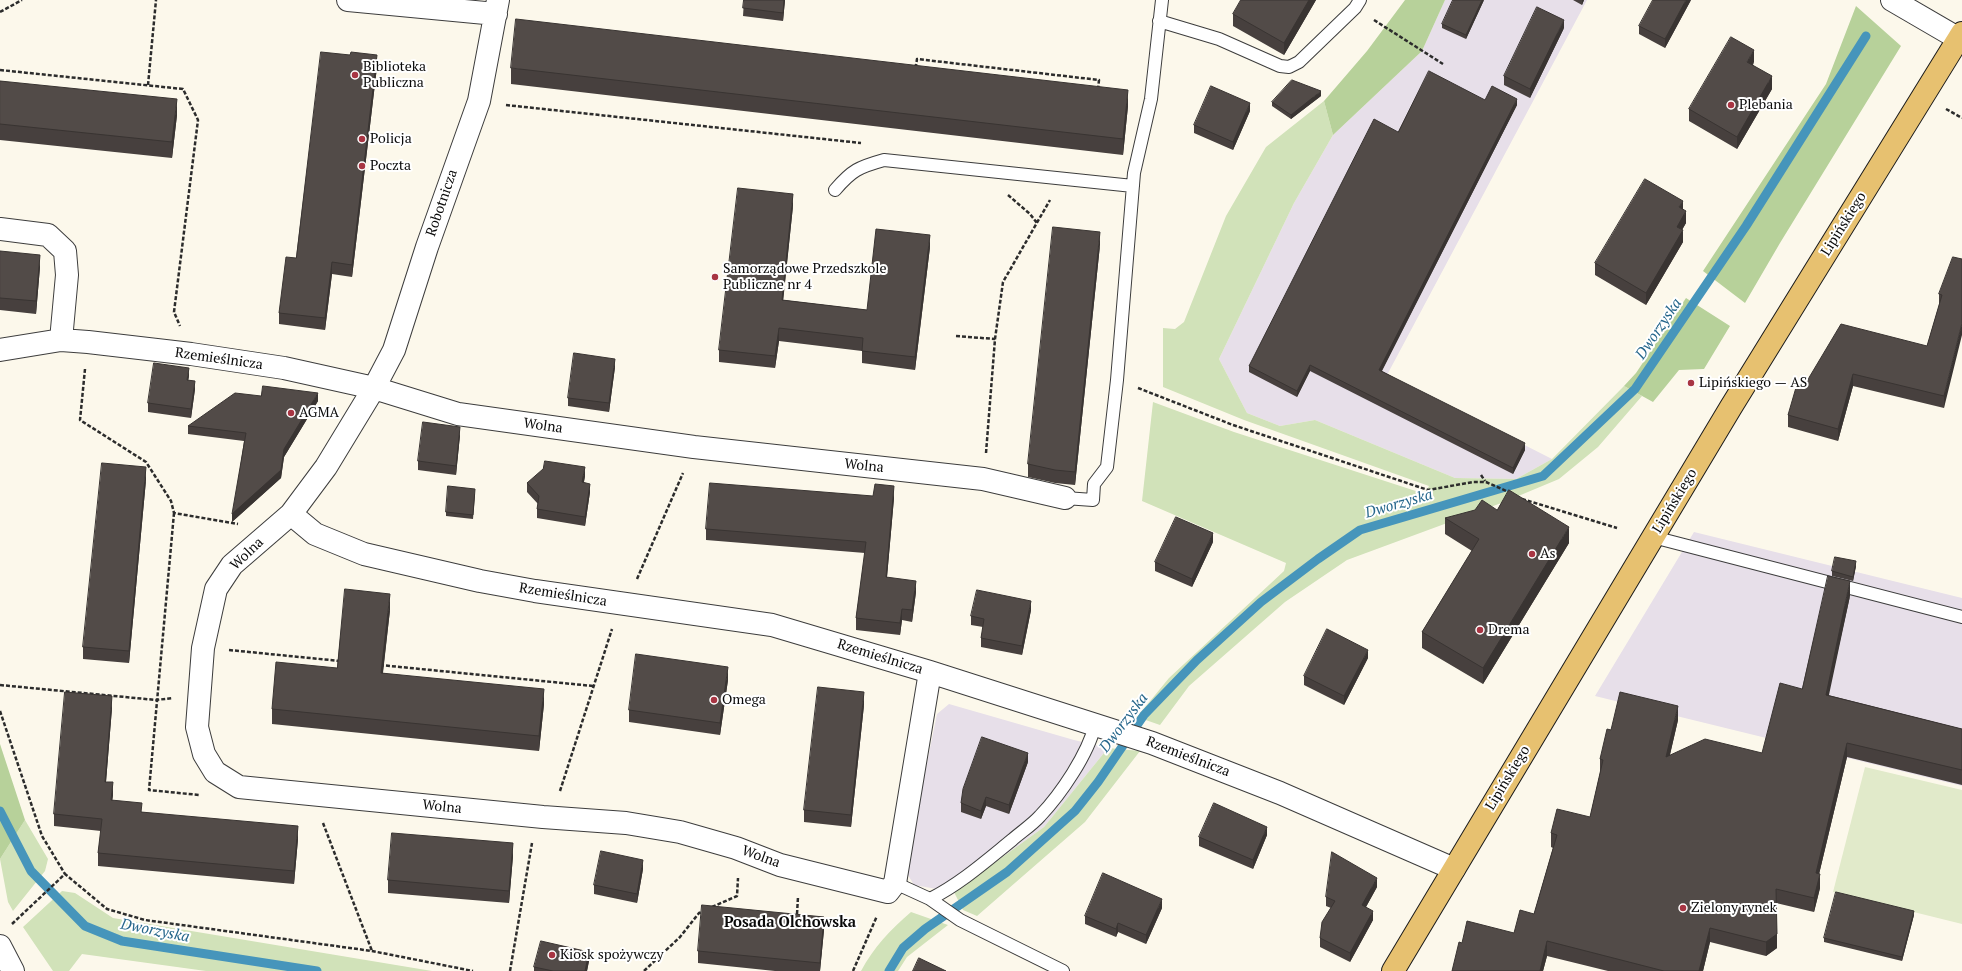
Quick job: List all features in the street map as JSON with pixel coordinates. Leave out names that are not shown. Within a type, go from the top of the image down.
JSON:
[{"type":"main road","name":"Lipińskiego","points":[[1393,971],[1731,407],[1960,36]]},
{"type":"street","name":"Robotnicza","points":[[348,0],[497,7],[479,101],[427,247],[394,350],[374,388]]},
{"type":"street","points":[[1892,0],[1960,36]]},
{"type":"street","points":[[0,229],[48,235],[65,251],[66,275],[62,340]]},
{"type":"street","name":"Rzemieślnicza","points":[[0,350],[62,340],[216,358],[284,368],[374,388]]},
{"type":"street","name":"Wolna","points":[[892,887],[780,865],[736,848],[680,832],[626,823],[543,817],[239,787],[215,772],[204,754],[197,727],[203,648],[216,589],[232,566],[291,514],[326,467],[374,388],[458,414],[694,447],[983,479],[1065,498]]},
{"type":"street","name":"Rzemieślnicza","points":[[291,514],[315,534],[364,554],[535,592],[772,624],[930,672],[1152,743],[1280,793],[1454,869]]},
{"type":"street","points":[[892,887],[930,672]]},
{"type":"street","points":[[3,938],[13,971]]},
{"type":"lane","points":[[1065,498],[1093,500],[1094,484],[1107,467],[1117,380],[1134,173],[1151,99],[1162,0]]},
{"type":"lane","points":[[1159,21],[1219,39],[1280,66],[1289,67],[1299,62],[1357,4]]},
{"type":"lane","points":[[835,190],[848,174],[884,160],[1064,177],[1133,186]]},
{"type":"lane","points":[[1654,537],[1962,617]]},
{"type":"lane","points":[[933,902],[941,894],[984,863],[1040,817],[1072,773],[1091,742],[1104,728]]},
{"type":"lane","name":"Wolna","points":[[892,887],[933,902],[960,920],[1063,971]]},
{"type":"path","points":[[0,12],[22,0]]},
{"type":"path","points":[[148,85],[156,0]]},
{"type":"path","points":[[1357,4],[1443,64]]},
{"type":"path","points":[[908,66],[916,66],[917,59],[1098,80],[1097,92]]},
{"type":"path","points":[[0,70],[183,89],[198,120],[174,312],[180,324],[180,330]]},
{"type":"path","points":[[504,104],[866,144]]},
{"type":"path","points":[[1944,107],[1962,117]]},
{"type":"path","points":[[983,479],[995,339],[1003,282],[1064,177]]},
{"type":"path","points":[[956,336],[995,339]]},
{"type":"path","points":[[86,361],[80,420],[146,462],[171,501],[174,513],[156,700]]},
{"type":"path","points":[[1151,393],[1233,425],[1428,490],[1473,482],[1486,482],[1512,494]]},
{"type":"path","points":[[636,580],[694,447]]},
{"type":"path","points":[[1481,475],[1486,482]]},
{"type":"path","points":[[1518,497],[1617,528]]},
{"type":"path","points":[[174,513],[245,525]]},
{"type":"path","points":[[560,791],[614,621]]},
{"type":"path","points":[[223,650],[341,661]]},
{"type":"path","points":[[373,664],[593,686]]},
{"type":"path","points":[[0,685],[156,700],[200,696]]},
{"type":"path","points":[[0,711],[42,836],[65,874],[107,909],[145,920],[372,951],[473,971]]},
{"type":"path","points":[[314,794],[317,807],[372,951]]},
{"type":"path","points":[[510,971],[533,837]]},
{"type":"path","points":[[644,971],[680,937],[699,913],[737,896],[738,873]]},
{"type":"path","points":[[3,938],[34,903],[65,874]]},
{"type":"path","points":[[853,971],[892,887]]},
{"type":"path","points":[[797,914],[799,894]]},
{"type":"shaded area","points":[[1445,0],[1587,0],[1387,375],[1552,459],[1516,479],[1455,478],[1315,420],[1280,426],[1247,413],[1219,359],[1294,203],[1333,135],[1422,51]]},
{"type":"shaded area","points":[[1694,532],[1962,598],[1962,786],[1595,696]]},
{"type":"shaded area","points":[[949,704],[1074,740],[1108,748],[1044,827],[954,892],[914,885],[905,870],[937,714]]},
{"type":"green space","points":[[1405,0],[1445,0],[1422,51],[1333,135],[1324,101],[1367,51]]},
{"type":"green space","points":[[1856,6],[1901,46],[1780,243],[1745,303],[1703,271],[1826,84]]},
{"type":"green space","points":[[1324,101],[1333,135],[1294,203],[1219,359],[1247,413],[1280,426],[1315,420],[1455,478],[1516,479],[1552,459],[1624,386],[1642,396],[1598,447],[1559,479],[1504,502],[1347,560],[1285,602],[1189,686],[1160,725],[1137,717],[1169,678],[1284,571],[1286,563],[1142,501],[1153,402],[1234,432],[1425,494],[1429,486],[1244,420],[1163,387],[1163,328],[1175,329],[1184,322],[1226,216],[1266,147]]},
{"type":"green space","points":[[1686,298],[1730,326],[1704,369],[1679,370],[1653,402],[1624,386],[1636,373]]},
{"type":"green space","points":[[0,744],[25,820],[0,859]]},
{"type":"green space","points":[[1108,748],[1140,751],[1085,822],[977,916],[963,910],[954,892],[1044,827]]},
{"type":"green space","points":[[1865,767],[1962,790],[1962,924],[1833,892]]},
{"type":"green space","points":[[25,820],[48,859],[45,871],[13,911],[8,902],[0,859]]},
{"type":"green space","points":[[62,891],[75,893],[113,918],[432,971],[206,971],[82,954],[69,971],[53,971],[23,927]]},
{"type":"green space","points":[[911,912],[948,925],[907,957],[898,971],[861,971],[871,954],[883,939]]},
{"type":"building","points":[[744,0],[784,0],[783,13],[743,8]]},
{"type":"building","points":[[1241,0],[1309,0],[1284,43],[1233,14]]},
{"type":"building","points":[[1453,0],[1482,0],[1466,35],[1442,24]]},
{"type":"building","points":[[1653,0],[1686,0],[1665,39],[1639,26]]},
{"type":"building","points":[[1537,7],[1564,20],[1530,89],[1504,76]]},
{"type":"building","points":[[516,19],[1128,90],[1123,139],[511,68]]},
{"type":"building","name":"Plebania","points":[[1731,37],[1754,50],[1747,62],[1772,76],[1737,137],[1689,109]]},
{"type":"building","points":[[321,52],[350,55],[351,52],[377,55],[352,265],[332,262],[325,318],[279,313],[286,257],[296,258]]},
{"type":"building","points":[[1429,71],[1485,100],[1492,86],[1517,99],[1379,370],[1525,443],[1513,468],[1310,365],[1297,391],[1249,366],[1374,119],[1398,132]]},
{"type":"building","points":[[1292,80],[1321,91],[1291,115],[1272,102]]},
{"type":"building","points":[[0,81],[177,99],[172,142],[0,124]]},
{"type":"building","points":[[1211,86],[1250,103],[1233,142],[1194,125]]},
{"type":"building","points":[[1645,179],[1683,201],[1679,207],[1686,211],[1677,227],[1683,230],[1646,293],[1595,263]]},
{"type":"building","points":[[738,188],[793,194],[782,300],[867,310],[876,229],[930,235],[915,357],[862,351],[863,338],[779,328],[775,356],[719,350]]},
{"type":"building","points":[[1053,227],[1100,232],[1075,472],[1055,470],[1028,464]]},
{"type":"building","points":[[0,251],[40,255],[36,301],[0,298]]},
{"type":"building","points":[[1953,257],[1962,259],[1962,323],[1944,396],[1853,374],[1838,429],[1788,415],[1797,384],[1804,386],[1841,324],[1927,346],[1942,295],[1939,294]]},
{"type":"building","points":[[574,353],[615,359],[609,403],[568,398]]},
{"type":"building","points":[[154,363],[189,368],[187,380],[195,381],[191,409],[148,403]]},
{"type":"building","points":[[263,386],[318,393],[284,449],[281,470],[232,514],[246,433],[188,426],[235,393],[261,396]]},
{"type":"building","points":[[423,422],[460,427],[456,466],[418,461]]},
{"type":"building","points":[[545,461],[585,467],[582,482],[590,484],[585,517],[537,509],[539,496],[527,483],[543,469]]},
{"type":"building","points":[[102,463],[146,467],[129,651],[83,647]]},
{"type":"building","points":[[710,483],[873,496],[875,484],[894,486],[886,577],[916,581],[912,610],[902,609],[900,623],[856,618],[866,542],[706,529]]},
{"type":"building","points":[[448,486],[475,489],[473,515],[446,512]]},
{"type":"building","points":[[1509,490],[1569,527],[1483,668],[1422,632],[1479,539],[1445,518],[1475,510],[1482,500],[1497,510]]},
{"type":"building","points":[[1176,517],[1213,533],[1192,579],[1155,562]]},
{"type":"building","points":[[1835,557],[1856,561],[1853,577],[1832,571]]},
{"type":"building","points":[[1828,576],[1850,581],[1826,695],[1962,729],[1962,770],[1847,743],[1816,873],[1820,874],[1814,898],[1776,889],[1777,934],[1766,942],[1710,928],[1699,971],[1664,971],[1547,941],[1540,971],[1452,971],[1459,942],[1462,943],[1467,921],[1514,933],[1520,910],[1534,914],[1557,835],[1551,833],[1557,809],[1590,817],[1603,760],[1600,759],[1607,729],[1611,730],[1620,692],[1678,706],[1666,757],[1705,739],[1762,753],[1780,683],[1802,689]]},
{"type":"building","points":[[345,589],[390,594],[381,673],[544,689],[539,736],[272,709],[276,662],[337,668]]},
{"type":"building","points":[[977,590],[1031,601],[1022,646],[981,638],[984,619],[971,616]]},
{"type":"building","points":[[1327,629],[1368,650],[1344,696],[1304,676]]},
{"type":"building","points":[[636,654],[728,667],[720,723],[629,710]]},
{"type":"building","points":[[818,687],[864,692],[851,815],[804,810]]},
{"type":"building","points":[[65,692],[112,696],[105,782],[113,782],[111,800],[142,803],[141,812],[298,826],[294,871],[98,853],[102,819],[54,814]]},
{"type":"building","points":[[982,737],[1028,753],[1009,805],[986,797],[981,811],[961,803],[963,789]]},
{"type":"building","points":[[1214,803],[1267,827],[1253,860],[1199,837]]},
{"type":"building","points":[[392,833],[513,843],[509,891],[388,880]]},
{"type":"building","points":[[601,851],[643,860],[637,894],[594,885]]},
{"type":"building","points":[[1332,852],[1377,878],[1362,905],[1373,911],[1350,953],[1320,938],[1322,922],[1335,901],[1326,897]]},
{"type":"building","points":[[1103,873],[1162,899],[1146,935],[1118,923],[1116,929],[1085,916]]},
{"type":"building","points":[[1836,892],[1914,911],[1902,957],[1824,938]]},
{"type":"building","points":[[702,905],[824,917],[820,963],[698,951]]},
{"type":"building","name":"Kiosk spożywczy","points":[[541,941],[589,952],[585,971],[553,971],[534,967]]},
{"type":"building","points":[[919,958],[946,971],[913,971]]},
{"type":"waterway","name":"Dworzyska","points":[[889,971],[903,948],[925,929],[1007,872],[1075,811],[1098,782],[1144,715],[1197,660],[1261,602],[1318,559],[1360,530],[1543,476],[1635,389],[1746,226],[1866,36]]},
{"type":"waterway","name":"Dworzyska","points":[[0,811],[31,871],[85,926],[122,941],[317,971]]},
{"type":"place","name":"Biblioteka Publiczna","points":[[355,75]]},
{"type":"place","name":"Plebania","points":[[1731,105]]},
{"type":"place","name":"Policja","points":[[362,139]]},
{"type":"place","name":"Poczta","points":[[362,166]]},
{"type":"place","name":"Samorządowe Przedszkole Publiczne nr 4","points":[[715,277]]},
{"type":"place","name":"Lipińskiego — AS","points":[[1691,383]]},
{"type":"place","name":"AGMA","points":[[291,413]]},
{"type":"place","name":"As","points":[[1532,554]]},
{"type":"place","name":"Drema","points":[[1480,630]]},
{"type":"place","name":"Omega","points":[[714,700]]},
{"type":"place","name":"Zielony rynek","points":[[1683,908]]},
{"type":"place","name":"Kiosk spożywczy","points":[[552,955]]},
{"type":"district","name":"Posada Olchowska","points":[[790,923]]}]
